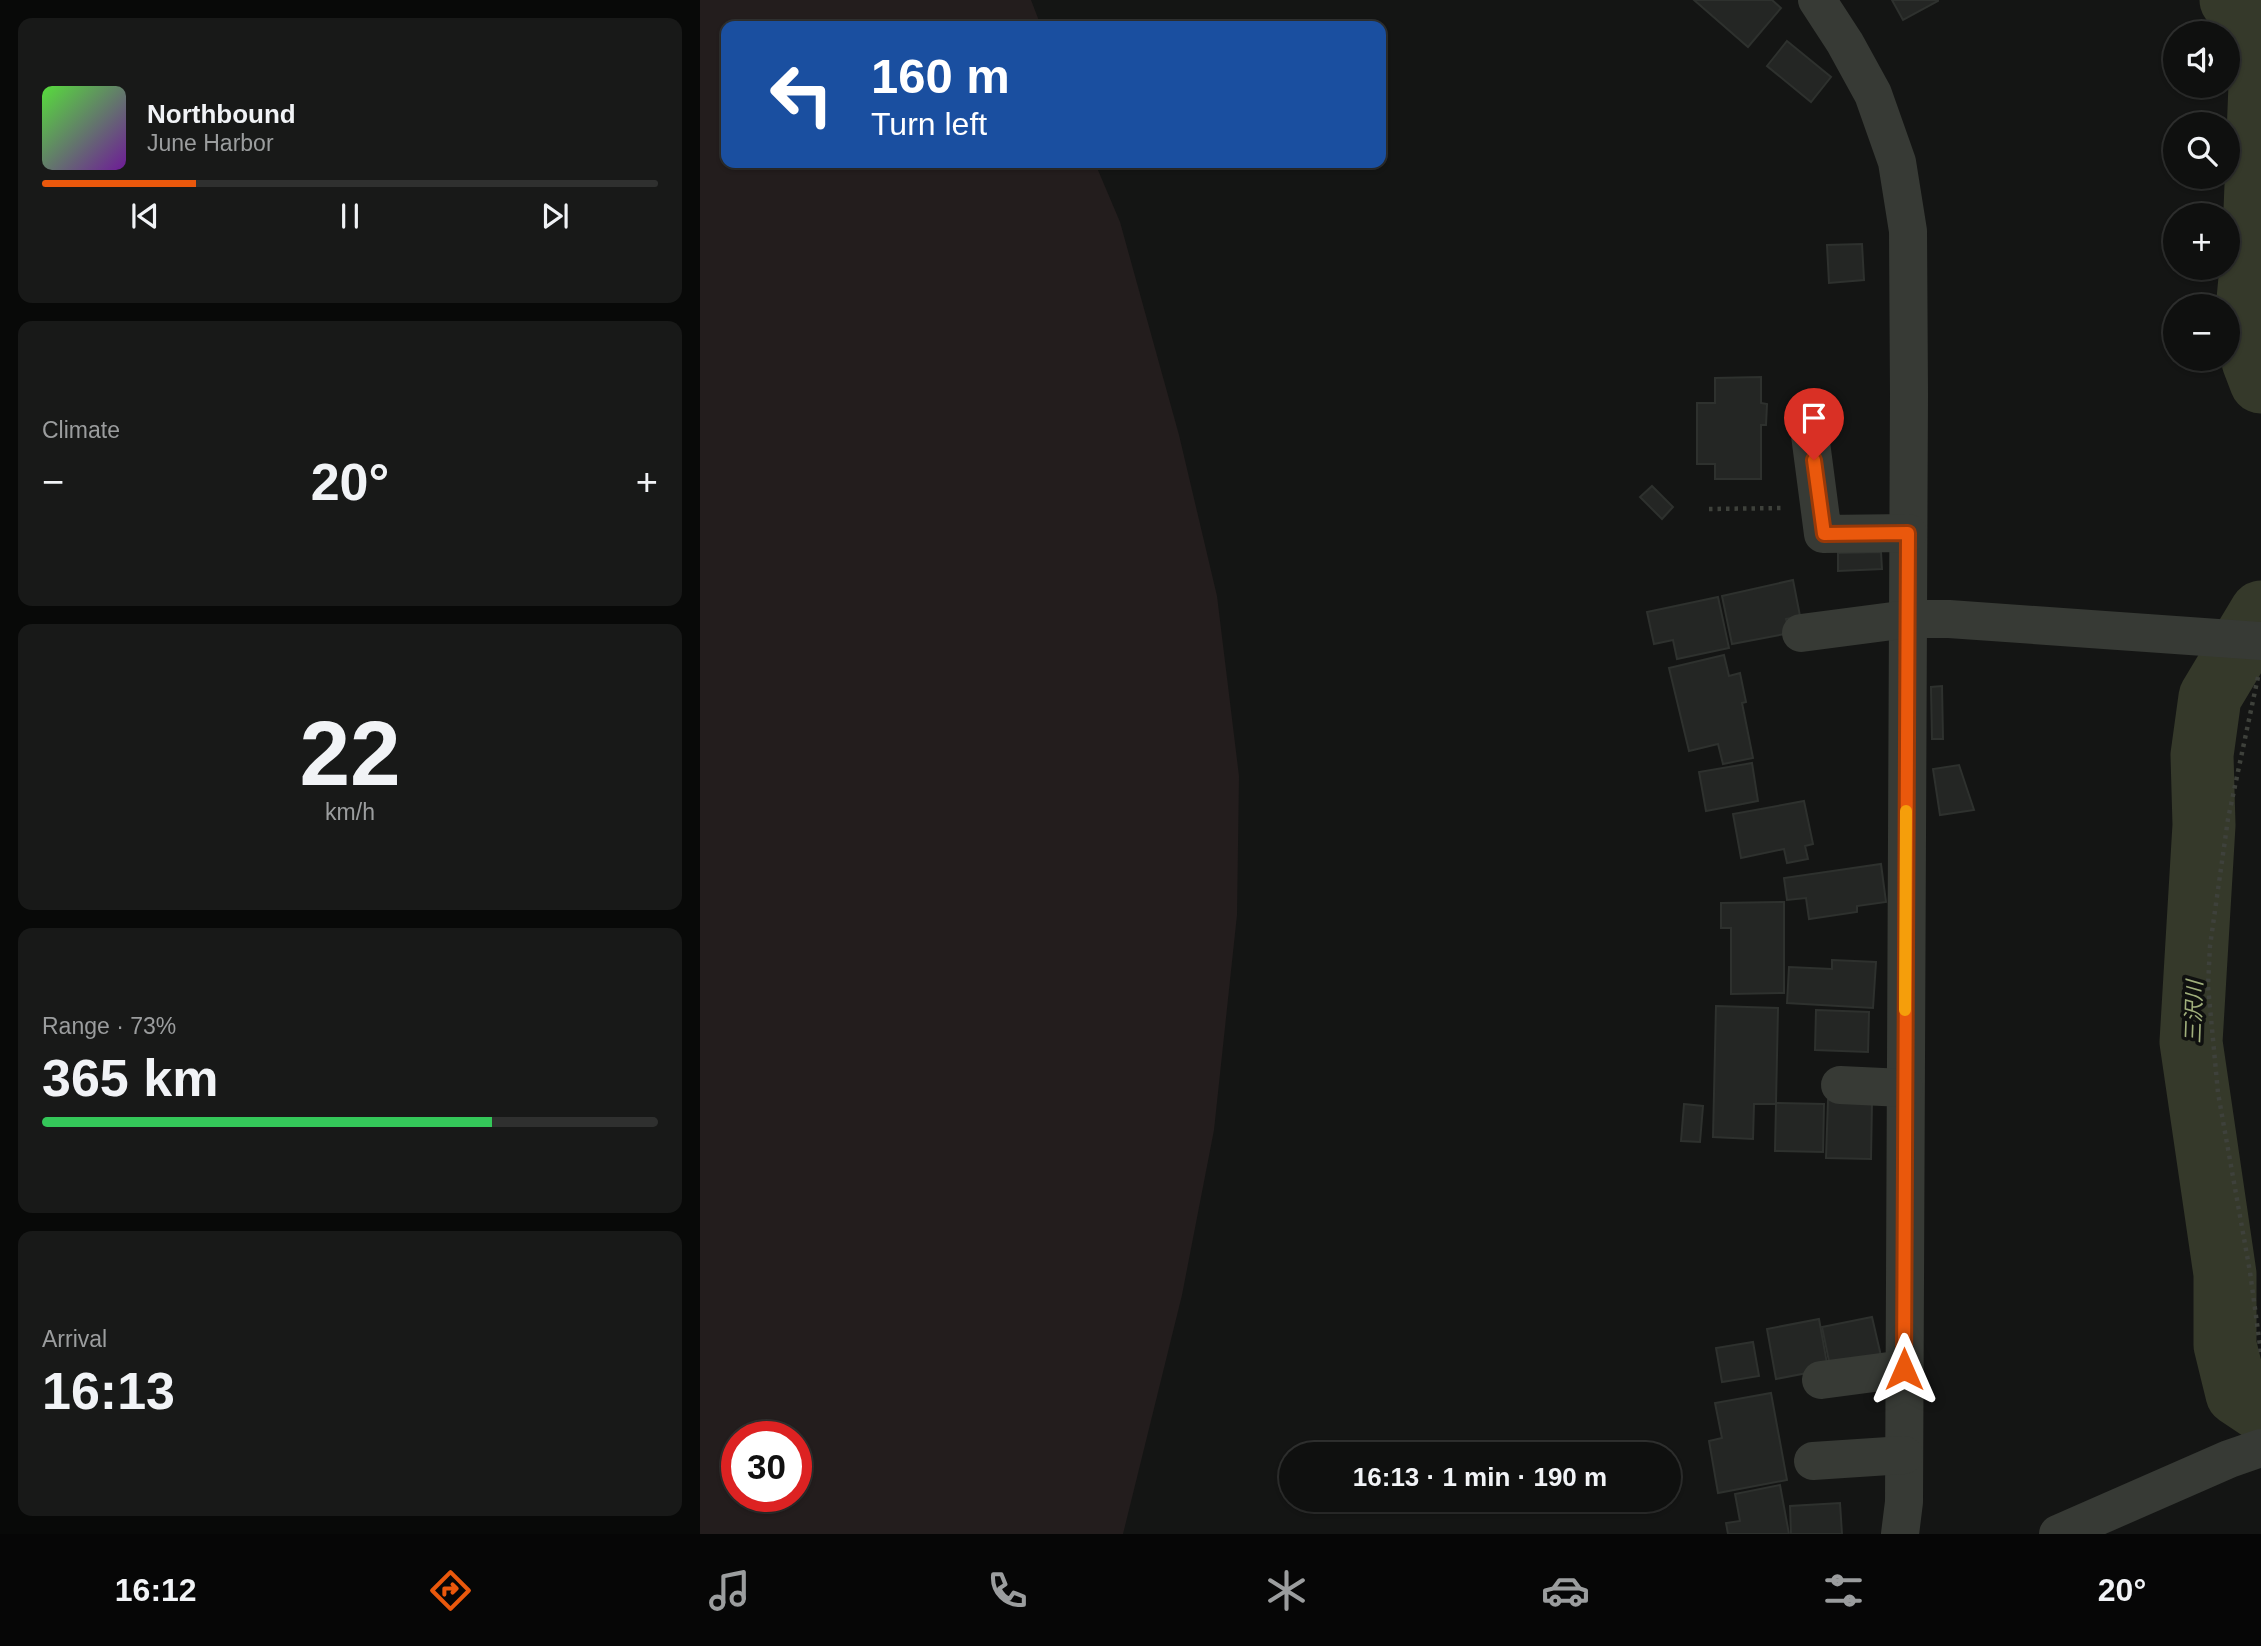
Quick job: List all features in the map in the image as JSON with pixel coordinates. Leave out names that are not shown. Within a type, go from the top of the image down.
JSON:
[{"type":"street","points":[[1816,0],[1845,43],[1873,94],[1897,162],[1908,231],[1904,1455],[1900,1534]]},
{"type":"street","points":[[1810,435],[1824,534],[1908,533]]},
{"type":"street","points":[[1801,632],[1908,619],[1949,619],[2260,657]]},
{"type":"street","points":[[1840,1085],[1904,1088]]},
{"type":"street","points":[[1821,1380],[1904,1369]]},
{"type":"street","points":[[2059,1534],[2229,1459],[2261,1448]]},
{"type":"street","points":[[1813,1461],[1904,1455]]},
{"type":"path","points":[[1709,509],[1820,508]]},
{"type":"path","points":[[2260,657],[2228,820],[2210,946],[2208,986],[2218,1093],[2250,1272],[2261,1353]]},
{"type":"shaded area","points":[[700,0],[1031,0],[1039,21],[721,21],[721,168],[1097,168],[1120,222],[1179,435],[1217,596],[1239,776],[1237,915],[1214,1130],[1182,1295],[1123,1534],[700,1534]]},
{"type":"building","points":[[1694,0],[1772,0],[1781,8],[1748,47]]},
{"type":"building","points":[[1892,0],[1938,0],[1938,1],[1903,20]]},
{"type":"building","points":[[1787,41],[1831,77],[1811,102],[1767,66]]},
{"type":"building","points":[[1862,244],[1864,280],[1829,283],[1827,245]]},
{"type":"building","points":[[1761,377],[1761,403],[1767,404],[1766,425],[1761,425],[1761,479],[1715,479],[1715,464],[1697,464],[1697,403],[1715,403],[1715,378]]},
{"type":"building","points":[[1652,486],[1673,507],[1662,519],[1640,497]]},
{"type":"building","points":[[1881,552],[1882,569],[1838,571],[1838,553]]},
{"type":"building","points":[[1793,580],[1800,616],[1786,619],[1790,633],[1732,644],[1722,596]]},
{"type":"building","points":[[1718,597],[1729,648],[1677,659],[1673,640],[1654,644],[1647,612]]},
{"type":"building","points":[[1724,655],[1729,676],[1740,673],[1746,702],[1742,703],[1753,758],[1723,764],[1718,744],[1689,751],[1669,668]]},
{"type":"building","points":[[1942,686],[1943,739],[1932,739],[1931,687]]},
{"type":"building","points":[[1752,763],[1758,801],[1706,811],[1699,772]]},
{"type":"building","points":[[1959,765],[1974,810],[1940,815],[1933,769]]},
{"type":"building","points":[[1804,801],[1813,844],[1805,846],[1808,859],[1787,863],[1784,849],[1741,858],[1733,814]]},
{"type":"building","points":[[1881,864],[1886,902],[1857,906],[1857,912],[1809,919],[1806,898],[1787,900],[1784,878]]},
{"type":"building","points":[[1784,902],[1784,993],[1731,994],[1731,928],[1721,928],[1721,903]]},
{"type":"building","points":[[1832,960],[1876,962],[1873,1008],[1787,1003],[1789,967],[1832,969]]},
{"type":"building","points":[[1716,1006],[1778,1008],[1776,1103],[1824,1104],[1823,1152],[1775,1151],[1776,1104],[1754,1104],[1753,1139],[1713,1137]]},
{"type":"building","points":[[1816,1010],[1869,1012],[1868,1052],[1815,1050]]},
{"type":"building","points":[[1828,1100],[1872,1101],[1871,1159],[1826,1158]]},
{"type":"building","points":[[1684,1104],[1703,1106],[1700,1142],[1681,1141]]},
{"type":"building","points":[[1872,1317],[1881,1356],[1830,1366],[1822,1327]]},
{"type":"building","points":[[1819,1319],[1828,1369],[1776,1379],[1767,1329]]},
{"type":"building","points":[[1753,1342],[1759,1376],[1722,1382],[1716,1348]]},
{"type":"building","points":[[1771,1393],[1787,1480],[1718,1493],[1709,1441],[1722,1438],[1715,1403]]},
{"type":"building","points":[[1780,1485],[1789,1534],[1728,1534],[1726,1523],[1740,1521],[1735,1494]]},
{"type":"building","points":[[1840,1503],[1842,1534],[1791,1534],[1790,1506]]},
{"type":"waterway","name":"三沢川","points":[[2231,0],[2241,13],[2260,85],[2254,235],[2248,300],[2253,361],[2261,382]]},
{"type":"waterway","name":"三沢川","points":[[2261,612],[2210,697],[2202,755],[2204,825],[2191,1042],[2225,1274],[2225,1345],[2237,1394],[2261,1410]]},
{"type":"slow traffic","points":[[1905,1010],[1906,811]]},
{"type":"route","points":[[1814,460],[1824,534],[1908,533],[1904,1369]]}]
